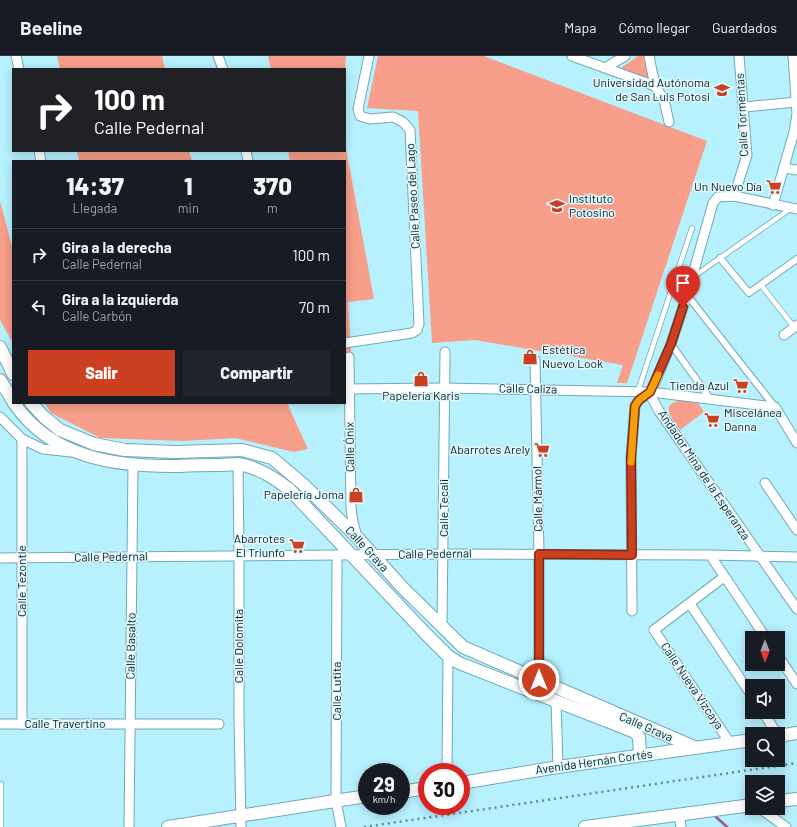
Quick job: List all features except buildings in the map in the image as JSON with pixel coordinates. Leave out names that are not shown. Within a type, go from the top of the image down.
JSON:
[{"type":"main road","points":[[0,348],[12,372]]},
{"type":"main road","name":"Calle Grava","points":[[1,386],[12,400]]},
{"type":"main road","name":"Calle Grava","points":[[15,404],[22,414],[50,439],[75,452],[92,457],[132,465],[178,466],[238,464],[266,472],[289,490],[448,656],[459,663],[635,732],[639,737],[640,755]]},
{"type":"main road","name":"Calle Grava","points":[[32,404],[44,417],[60,430],[94,444],[125,450],[176,452],[242,450],[272,458],[304,485],[357,537],[442,628],[463,647],[694,747]]},
{"type":"main road","points":[[785,734],[797,733]]},
{"type":"main road","name":"Avenida Hernán Cortés","points":[[470,782],[558,767],[745,741]]},
{"type":"main road","points":[[168,827],[241,822],[336,800],[358,797]]},
{"type":"main road","points":[[785,801],[797,799]]},
{"type":"main road","points":[[584,827],[745,806]]},
{"type":"street","points":[[16,56],[19,68]]},
{"type":"street","points":[[218,56],[223,68]]},
{"type":"street","name":"Calle Paseo del Lago","points":[[346,343],[412,333],[417,330],[419,324],[410,130],[403,122],[392,117],[370,119],[360,116],[358,109],[368,56]]},
{"type":"street","points":[[572,56],[655,86]]},
{"type":"street","points":[[605,68],[625,56]]},
{"type":"street","points":[[649,56],[655,86],[664,100],[669,122]]},
{"type":"street","name":"Calle Tormentas","points":[[734,196],[747,155],[739,56]]},
{"type":"street","points":[[773,205],[794,132],[796,102],[793,56]]},
{"type":"street","points":[[744,107],[796,102]]},
{"type":"street","points":[[784,168],[797,170]]},
{"type":"street","points":[[632,611],[631,458],[635,406],[639,400],[650,392],[671,344],[687,295],[713,203],[718,197],[726,195],[794,209]]},
{"type":"street","points":[[720,258],[749,293],[797,259]]},
{"type":"street","points":[[687,295],[775,407],[797,443]]},
{"type":"street","points":[[784,335],[796,326]]},
{"type":"street","points":[[671,344],[711,400]]},
{"type":"street","name":"Calle Tecali","points":[[442,628],[445,352]]},
{"type":"street","name":"Calle Ónix","points":[[349,357],[347,389],[351,508],[357,537]]},
{"type":"street","name":"Calle Mármol","points":[[535,360],[539,554],[539,680]]},
{"type":"street","name":"Calle Caliza","points":[[347,389],[444,388],[638,391],[775,407]]},
{"type":"street","name":"Andador Mina de la Esperanza","points":[[650,392],[659,411],[797,609]]},
{"type":"street","points":[[0,417],[22,439],[43,449],[75,452]]},
{"type":"street","name":"Calle Tezontle","points":[[22,439],[22,724]]},
{"type":"street","name":"Calle Dolomita","points":[[238,464],[238,717],[241,822]]},
{"type":"street","name":"Calle Basalto","points":[[129,827],[132,465]]},
{"type":"street","points":[[765,483],[797,530]]},
{"type":"street","name":"Calle Pedernal","points":[[0,558],[539,554],[710,555],[797,558]]},
{"type":"street","name":"Calle Lutita","points":[[337,555],[336,800],[341,827]]},
{"type":"street","points":[[710,555],[761,631]]},
{"type":"street","points":[[724,577],[690,604],[745,686]]},
{"type":"street","name":"Calle Nueva Vizcaya","points":[[690,604],[654,630],[730,743]]},
{"type":"street","points":[[447,763],[448,656]]},
{"type":"street","points":[[785,666],[797,684]]},
{"type":"street","points":[[556,702],[558,767]]},
{"type":"street","name":"Calle Travertino","points":[[0,724],[218,724]]},
{"type":"street","points":[[679,814],[681,827]]},
{"type":"street","points":[[769,815],[786,827]]},
{"type":"lane","points":[[692,278],[794,209]]},
{"type":"lane","points":[[638,391],[692,228]]},
{"type":"lane","points":[[761,285],[796,326]]},
{"type":"lane","points":[[1,784],[1,827]]},
{"type":"shaded area","points":[[57,56],[162,56],[165,68],[60,68]]},
{"type":"shaded area","points":[[268,56],[346,56],[345,68],[271,68]]},
{"type":"shaded area","points":[[378,56],[484,56],[707,141],[627,383],[617,383],[623,365],[475,340],[432,343],[418,111],[367,108]]},
{"type":"shaded area","points":[[638,56],[646,56],[651,79],[649,83],[618,70]]},
{"type":"shaded area","points":[[346,148],[374,299],[348,302],[351,353],[346,354],[346,160],[290,160],[288,152],[346,152]]},
{"type":"shaded area","points":[[77,152],[189,152],[192,160],[79,160]]},
{"type":"shaded area","points":[[0,201],[12,246],[12,341],[0,320]]},
{"type":"shaded area","points":[[682,400],[697,401],[704,412],[680,430],[669,412],[669,408],[675,402]]},
{"type":"shaded area","points":[[46,404],[287,404],[308,449],[294,452],[235,438],[183,441],[100,438],[51,413]]},
{"type":"waterway","points":[[715,816],[727,827]]},
{"type":"railway","points":[[364,827],[797,763]]},
{"type":"slow traffic","points":[[631,462],[635,406],[639,400],[650,392],[658,375]]},
{"type":"place","name":"Universidad Autónoma de San Luis Potosi","points":[[722,90]]},
{"type":"place","name":"Un Nuevo Día","points":[[774,187]]},
{"type":"place","name":"Instituto Potosino","points":[[557,206]]},
{"type":"place","name":"Estética Nuevo Look","points":[[530,357]]},
{"type":"place","name":"Papelería Karis","points":[[421,379]]},
{"type":"place","name":"Tienda Azul","points":[[741,386]]},
{"type":"place","name":"Miscelánea Danna","points":[[712,420]]},
{"type":"place","name":"Abarrotes Arely","points":[[542,450]]},
{"type":"place","name":"Papelería Joma","points":[[356,495]]},
{"type":"place","name":"Abarrotes El Triunfo","points":[[297,546]]},
{"type":"route","points":[[539,680],[539,554],[632,555],[631,458],[635,406],[639,400],[650,392],[671,344],[683,307]]}]
